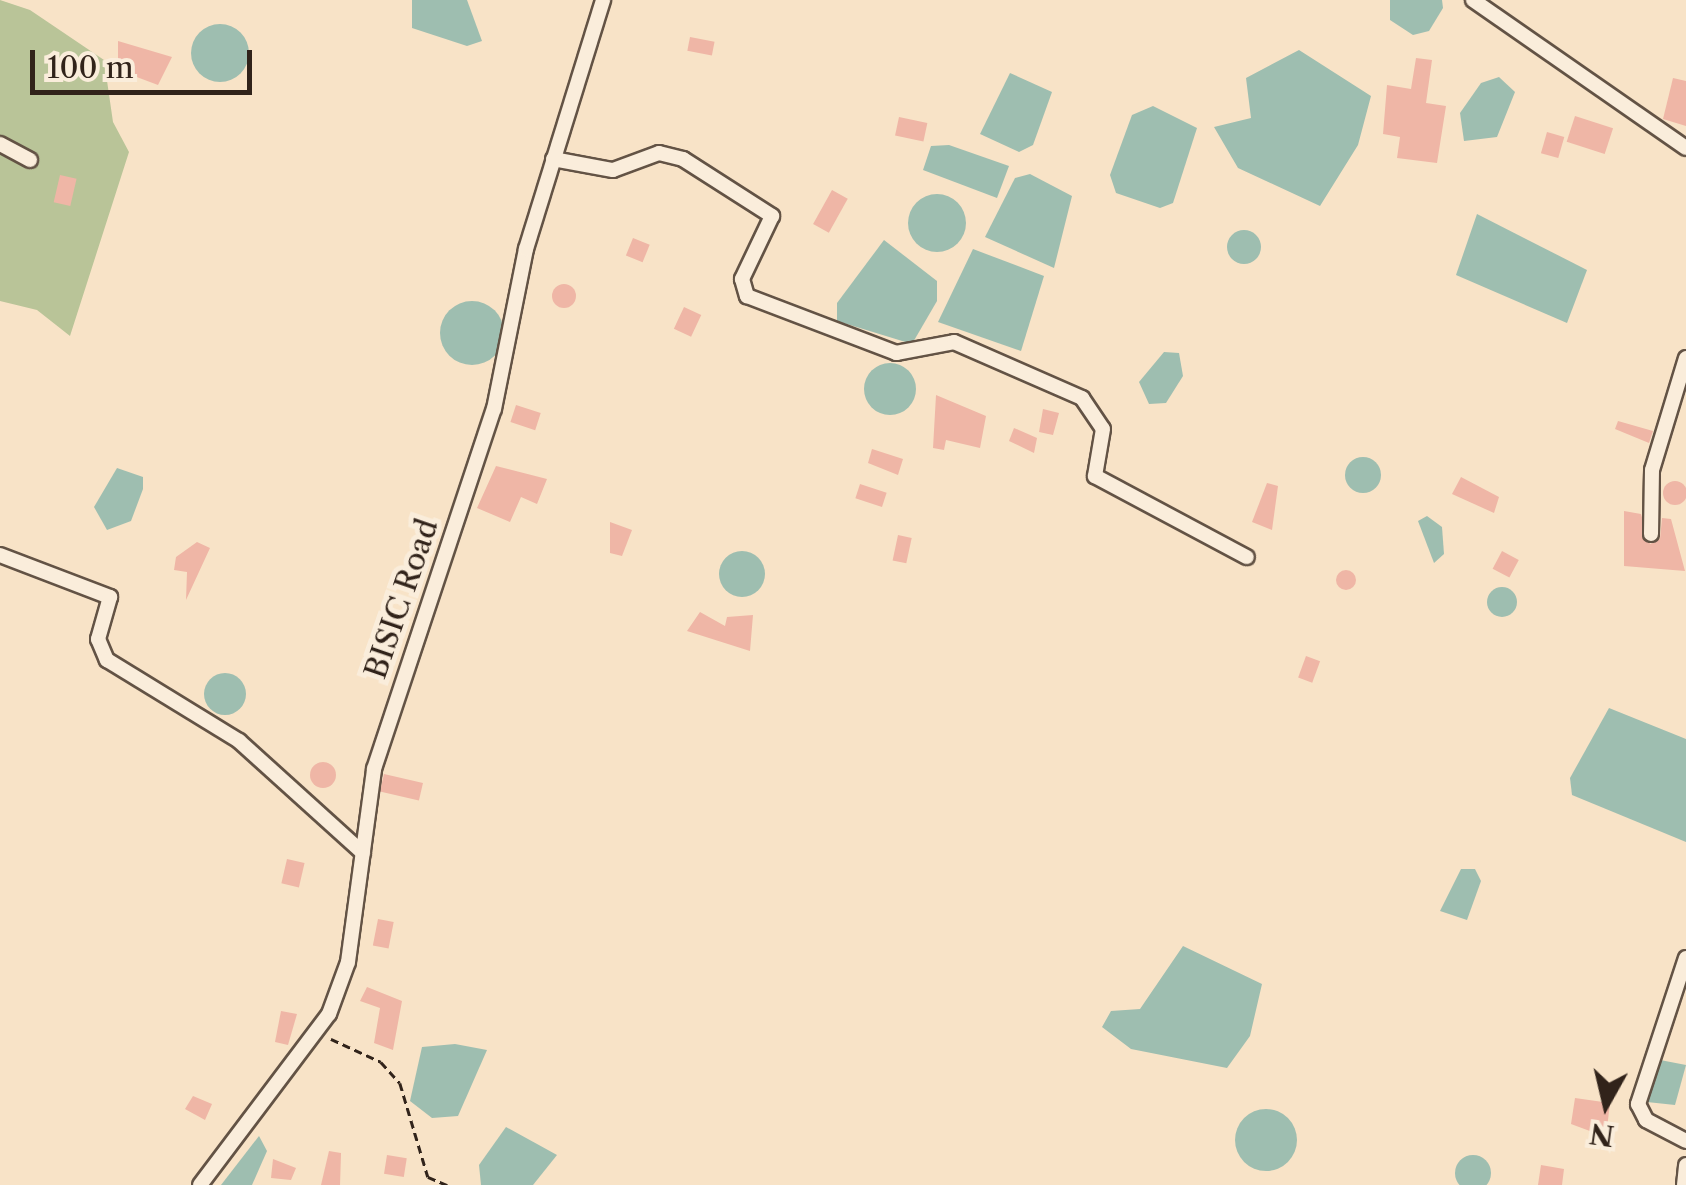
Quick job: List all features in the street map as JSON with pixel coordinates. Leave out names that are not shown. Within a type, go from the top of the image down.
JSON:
[{"type":"street","name":"BISIC Road","points":[[200,1185],[316,1032],[348,962],[374,769],[494,410],[554,159],[604,0]]},
{"type":"street","points":[[1473,0],[1686,148]]},
{"type":"street","points":[[0,144],[30,160]]},
{"type":"street","points":[[554,159],[613,170],[659,153],[683,159],[772,216],[742,279],[747,296],[910,356],[954,342],[1082,398],[1103,429],[1095,476],[1247,557]]},
{"type":"street","points":[[1652,534],[1652,470],[1686,358]]},
{"type":"street","points":[[0,555],[110,597],[98,639],[107,660],[240,740],[363,853]]},
{"type":"street","points":[[1686,958],[1638,1104],[1646,1120],[1686,1141]]},
{"type":"street","points":[[1684,1185],[1686,1165]]},
{"type":"path","points":[[316,1032],[381,1062],[400,1083],[428,1177],[447,1185]]},
{"type":"green space","points":[[0,0],[30,10],[104,60],[113,122],[129,152],[70,336],[37,310],[0,301]]},
{"type":"shaded area","points":[[412,0],[467,0],[482,41],[467,46],[412,28]]},
{"type":"shaded area","points":[[1390,0],[1442,0],[1443,8],[1429,31],[1413,35],[1390,20]]},
{"type":"shaded area","points":[[220,24],[240,33],[249,53],[240,73],[220,82],[200,73],[191,53],[200,33]]},
{"type":"shaded area","points":[[1299,50],[1371,96],[1358,145],[1320,206],[1238,168],[1214,127],[1251,118],[1246,78]]},
{"type":"shaded area","points":[[1010,73],[1052,92],[1033,145],[1019,152],[980,134]]},
{"type":"shaded area","points":[[1499,77],[1515,92],[1497,137],[1464,141],[1460,113],[1481,83]]},
{"type":"shaded area","points":[[1153,106],[1197,128],[1173,203],[1160,208],[1116,193],[1110,175],[1132,115]]},
{"type":"shaded area","points":[[949,145],[1009,166],[997,198],[923,170],[931,146]]},
{"type":"shaded area","points":[[1030,174],[1072,196],[1054,268],[985,237],[1015,178]]},
{"type":"shaded area","points":[[937,194],[958,202],[966,223],[958,244],[937,252],[916,244],[908,223],[916,202]]},
{"type":"shaded area","points":[[1477,214],[1587,270],[1567,323],[1456,275]]},
{"type":"shaded area","points":[[1244,230],[1256,235],[1261,247],[1256,259],[1244,264],[1232,259],[1227,247],[1232,235]]},
{"type":"shaded area","points":[[884,240],[937,281],[937,301],[912,344],[837,321],[837,303]]},
{"type":"shaded area","points":[[973,249],[1044,276],[1021,351],[938,322]]},
{"type":"shaded area","points":[[472,301],[495,310],[504,333],[495,356],[472,365],[449,356],[440,333],[449,310]]},
{"type":"shaded area","points":[[1164,352],[1179,353],[1183,376],[1166,403],[1149,404],[1139,382]]},
{"type":"shaded area","points":[[890,363],[908,371],[916,389],[908,407],[890,415],[872,407],[864,389],[872,371]]},
{"type":"shaded area","points":[[1363,457],[1376,462],[1381,475],[1376,488],[1363,493],[1350,488],[1345,475],[1350,462]]},
{"type":"shaded area","points":[[117,468],[143,477],[143,489],[131,521],[107,530],[94,507]]},
{"type":"shaded area","points":[[1427,516],[1442,527],[1444,554],[1434,563],[1418,521]]},
{"type":"shaded area","points":[[742,551],[759,557],[765,574],[759,591],[742,597],[725,591],[719,574],[725,557]]},
{"type":"shaded area","points":[[1502,587],[1512,592],[1517,602],[1512,612],[1502,617],[1492,612],[1487,602],[1492,592]]},
{"type":"shaded area","points":[[225,673],[240,679],[246,694],[240,709],[225,715],[210,709],[204,694],[210,679]]},
{"type":"shaded area","points":[[1609,708],[1686,739],[1686,842],[1572,795],[1570,778]]},
{"type":"shaded area","points":[[1461,869],[1475,869],[1481,881],[1467,920],[1440,911]]},
{"type":"shaded area","points":[[1183,946],[1262,984],[1250,1036],[1227,1068],[1131,1049],[1102,1027],[1111,1011],[1140,1009]]},
{"type":"shaded area","points":[[455,1044],[487,1050],[458,1116],[432,1118],[410,1101],[422,1047]]},
{"type":"shaded area","points":[[1655,1059],[1686,1065],[1675,1105],[1647,1102]]},
{"type":"shaded area","points":[[1266,1109],[1288,1118],[1297,1140],[1288,1162],[1266,1171],[1244,1162],[1235,1140],[1244,1118]]},
{"type":"shaded area","points":[[506,1127],[557,1155],[533,1185],[481,1185],[479,1165]]},
{"type":"shaded area","points":[[259,1136],[267,1151],[252,1185],[221,1185]]},
{"type":"shaded area","points":[[1473,1155],[1486,1160],[1491,1173],[1486,1186],[1473,1191],[1460,1186],[1455,1173],[1460,1160]]},
{"type":"building","points":[[690,37],[715,42],[712,56],[687,51]]},
{"type":"building","points":[[118,41],[172,57],[158,85],[118,70]]},
{"type":"building","points":[[1416,58],[1432,60],[1426,103],[1446,106],[1437,163],[1397,158],[1400,137],[1383,134],[1387,85],[1411,89]]},
{"type":"building","points":[[1673,78],[1686,81],[1686,126],[1663,119]]},
{"type":"building","points":[[1575,116],[1613,128],[1605,154],[1567,142]]},
{"type":"building","points":[[899,117],[927,123],[923,142],[895,136]]},
{"type":"building","points":[[1547,132],[1564,137],[1558,158],[1541,153]]},
{"type":"building","points":[[60,175],[77,179],[70,206],[54,202]]},
{"type":"building","points":[[832,190],[848,199],[829,233],[813,224]]},
{"type":"building","points":[[633,238],[650,245],[643,262],[626,256]]},
{"type":"building","points":[[564,284],[573,287],[573,305],[564,308],[555,305],[552,296],[555,287]]},
{"type":"building","points":[[684,307],[701,315],[691,337],[674,329]]},
{"type":"building","points":[[936,395],[986,416],[980,448],[946,440],[944,450],[933,448]]},
{"type":"building","points":[[516,405],[541,413],[535,430],[510,422]]},
{"type":"building","points":[[1043,409],[1059,413],[1053,435],[1039,432]]},
{"type":"building","points":[[1618,421],[1653,431],[1649,443],[1615,429]]},
{"type":"building","points":[[1014,428],[1037,438],[1034,453],[1009,441]]},
{"type":"building","points":[[872,449],[903,459],[898,475],[868,463]]},
{"type":"building","points":[[496,466],[547,479],[537,504],[521,497],[510,522],[477,508]]},
{"type":"building","points":[[1461,477],[1499,497],[1494,513],[1452,494]]},
{"type":"building","points":[[1675,481],[1687,493],[1675,505],[1663,493]]},
{"type":"building","points":[[1267,483],[1278,486],[1272,530],[1252,522]]},
{"type":"building","points":[[860,484],[887,493],[882,507],[855,498]]},
{"type":"building","points":[[1624,511],[1641,514],[1650,544],[1660,539],[1662,518],[1671,519],[1685,571],[1624,566]]},
{"type":"building","points":[[610,522],[632,530],[622,556],[610,553]]},
{"type":"building","points":[[898,535],[912,538],[906,563],[893,560]]},
{"type":"building","points":[[197,542],[210,548],[186,600],[187,572],[174,570],[176,557]]},
{"type":"building","points":[[1502,551],[1519,560],[1509,578],[1493,569]]},
{"type":"building","points":[[1342,570],[1350,570],[1356,580],[1350,590],[1342,590],[1336,584],[1336,576]]},
{"type":"building","points":[[700,612],[725,626],[727,617],[753,615],[750,651],[687,631]]},
{"type":"building","points":[[1306,656],[1320,661],[1312,683],[1298,678]]},
{"type":"building","points":[[323,762],[332,766],[336,775],[332,784],[323,788],[314,784],[310,775],[314,766]]},
{"type":"building","points":[[384,774],[423,783],[419,801],[380,792]]},
{"type":"building","points":[[287,859],[305,863],[299,887],[281,883]]},
{"type":"building","points":[[378,919],[394,922],[389,949],[373,946]]},
{"type":"building","points":[[367,987],[402,1001],[393,1050],[374,1043],[380,1008],[360,1001]]},
{"type":"building","points":[[281,1011],[297,1014],[288,1045],[275,1042]]},
{"type":"building","points":[[193,1096],[212,1104],[205,1120],[185,1109]]},
{"type":"building","points":[[1575,1098],[1610,1103],[1606,1137],[1571,1124]]},
{"type":"building","points":[[329,1151],[341,1153],[340,1185],[321,1185]]},
{"type":"building","points":[[387,1155],[407,1158],[404,1177],[384,1174]]},
{"type":"building","points":[[273,1159],[296,1168],[291,1180],[271,1178]]},
{"type":"building","points":[[1541,1165],[1564,1169],[1562,1185],[1538,1185]]}]
